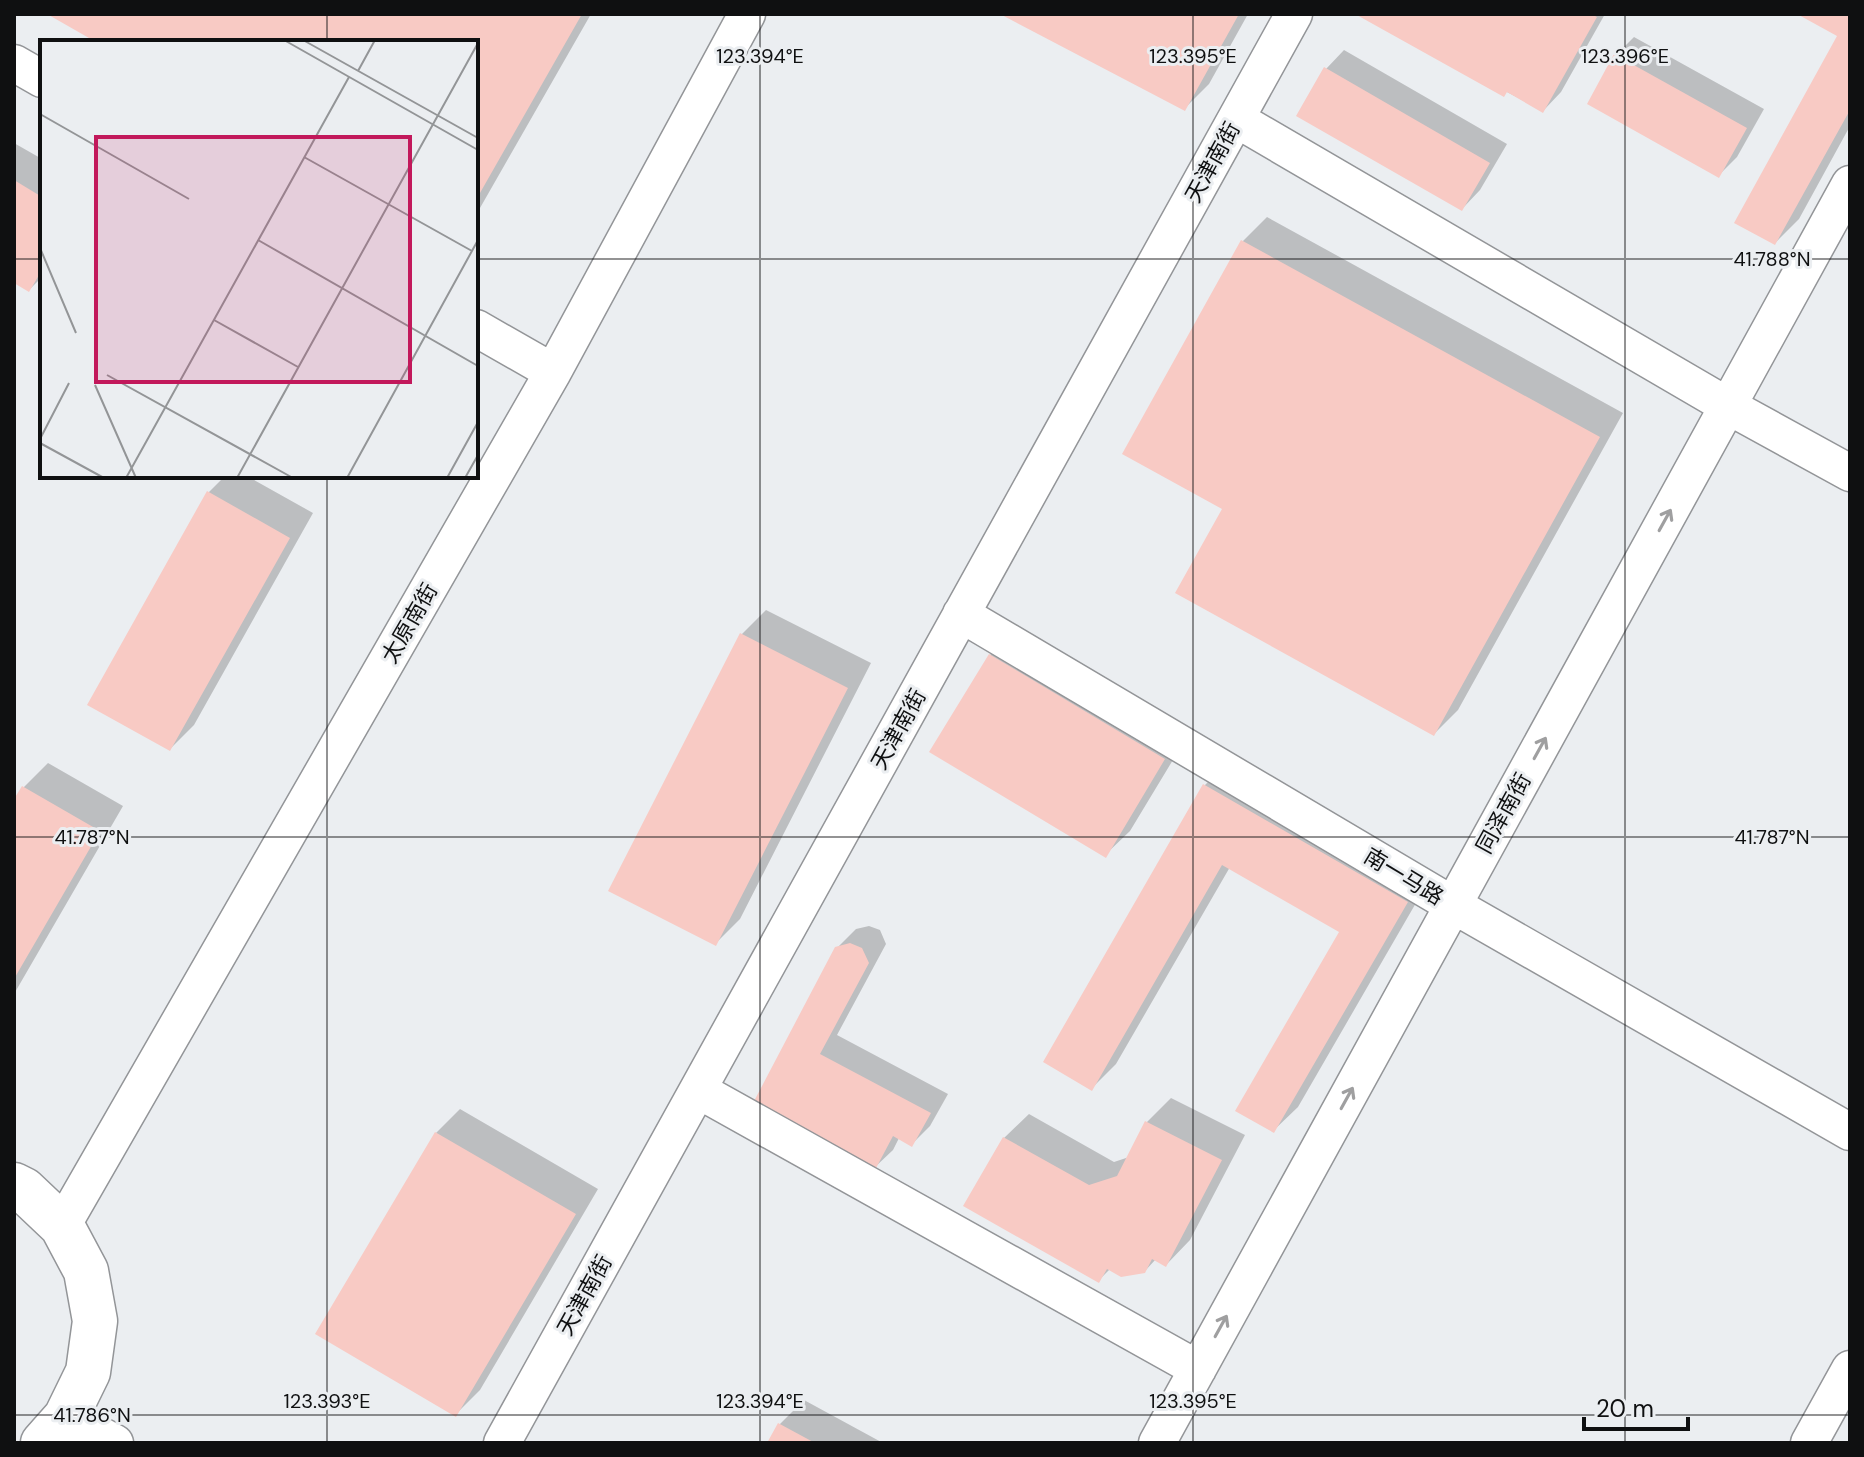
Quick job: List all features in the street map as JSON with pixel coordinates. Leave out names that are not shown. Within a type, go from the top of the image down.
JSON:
[{"type":"street","name":"太原南街","points":[[62,1226],[553,372],[747,14]]},
{"type":"street","name":"天津南街","points":[[502,1443],[1294,14]]},
{"type":"street","points":[[14,63],[40,78]]},
{"type":"street","points":[[1236,119],[1728,406],[1850,473]]},
{"type":"street","name":"同泽南街","points":[[1157,1443],[1850,184]]},
{"type":"street","points":[[478,329],[553,372]]},
{"type":"street","name":"南一马路","points":[[961,614],[1453,905],[1850,1132]]},
{"type":"street","points":[[698,1090],[1198,1369]]},
{"type":"street","points":[[14,1185],[24,1190],[62,1226],[86,1271],[95,1321],[88,1372],[54,1430],[115,1443]]},
{"type":"street","points":[[1809,1443],[1850,1369]]},
{"type":"building","points":[[47,14],[582,14],[478,196],[478,40],[92,40]]},
{"type":"building","points":[[1000,14],[1239,14],[1185,111]]},
{"type":"building","points":[[1355,14],[1591,14],[1597,17],[1543,113],[1507,92],[1504,97]]},
{"type":"building","points":[[1797,14],[1850,14],[1850,110],[1775,245],[1734,223],[1837,36]]},
{"type":"building","points":[[1614,54],[1747,128],[1719,178],[1587,104]]},
{"type":"building","points":[[1324,67],[1490,163],[1462,211],[1296,116]]},
{"type":"building","points":[[14,180],[40,196],[40,273],[29,292],[14,283]]},
{"type":"building","points":[[1241,240],[1600,437],[1434,736],[1175,593],[1222,509],[1122,454]]},
{"type":"building","points":[[207,491],[290,538],[170,751],[87,705]]},
{"type":"building","points":[[740,633],[848,688],[716,946],[608,891]]},
{"type":"building","points":[[989,654],[1165,759],[1106,858],[929,752]]},
{"type":"building","points":[[1203,784],[1408,902],[1274,1133],[1235,1111],[1339,932],[1222,865],[1092,1091],[1043,1062]]},
{"type":"building","points":[[22,786],[100,831],[14,979],[14,799]]},
{"type":"building","points":[[850,943],[862,948],[869,963],[820,1054],[931,1113],[912,1147],[893,1136],[875,1170],[752,1105],[835,947]]},
{"type":"building","points":[[1145,1121],[1222,1160],[1166,1267],[1152,1259],[1145,1273],[1121,1277],[1107,1269],[1099,1283],[963,1206],[1003,1137],[1089,1185],[1117,1176]]},
{"type":"building","points":[[435,1132],[576,1214],[456,1417],[315,1334]]},
{"type":"building","points":[[778,1423],[815,1443],[767,1443]]}]
